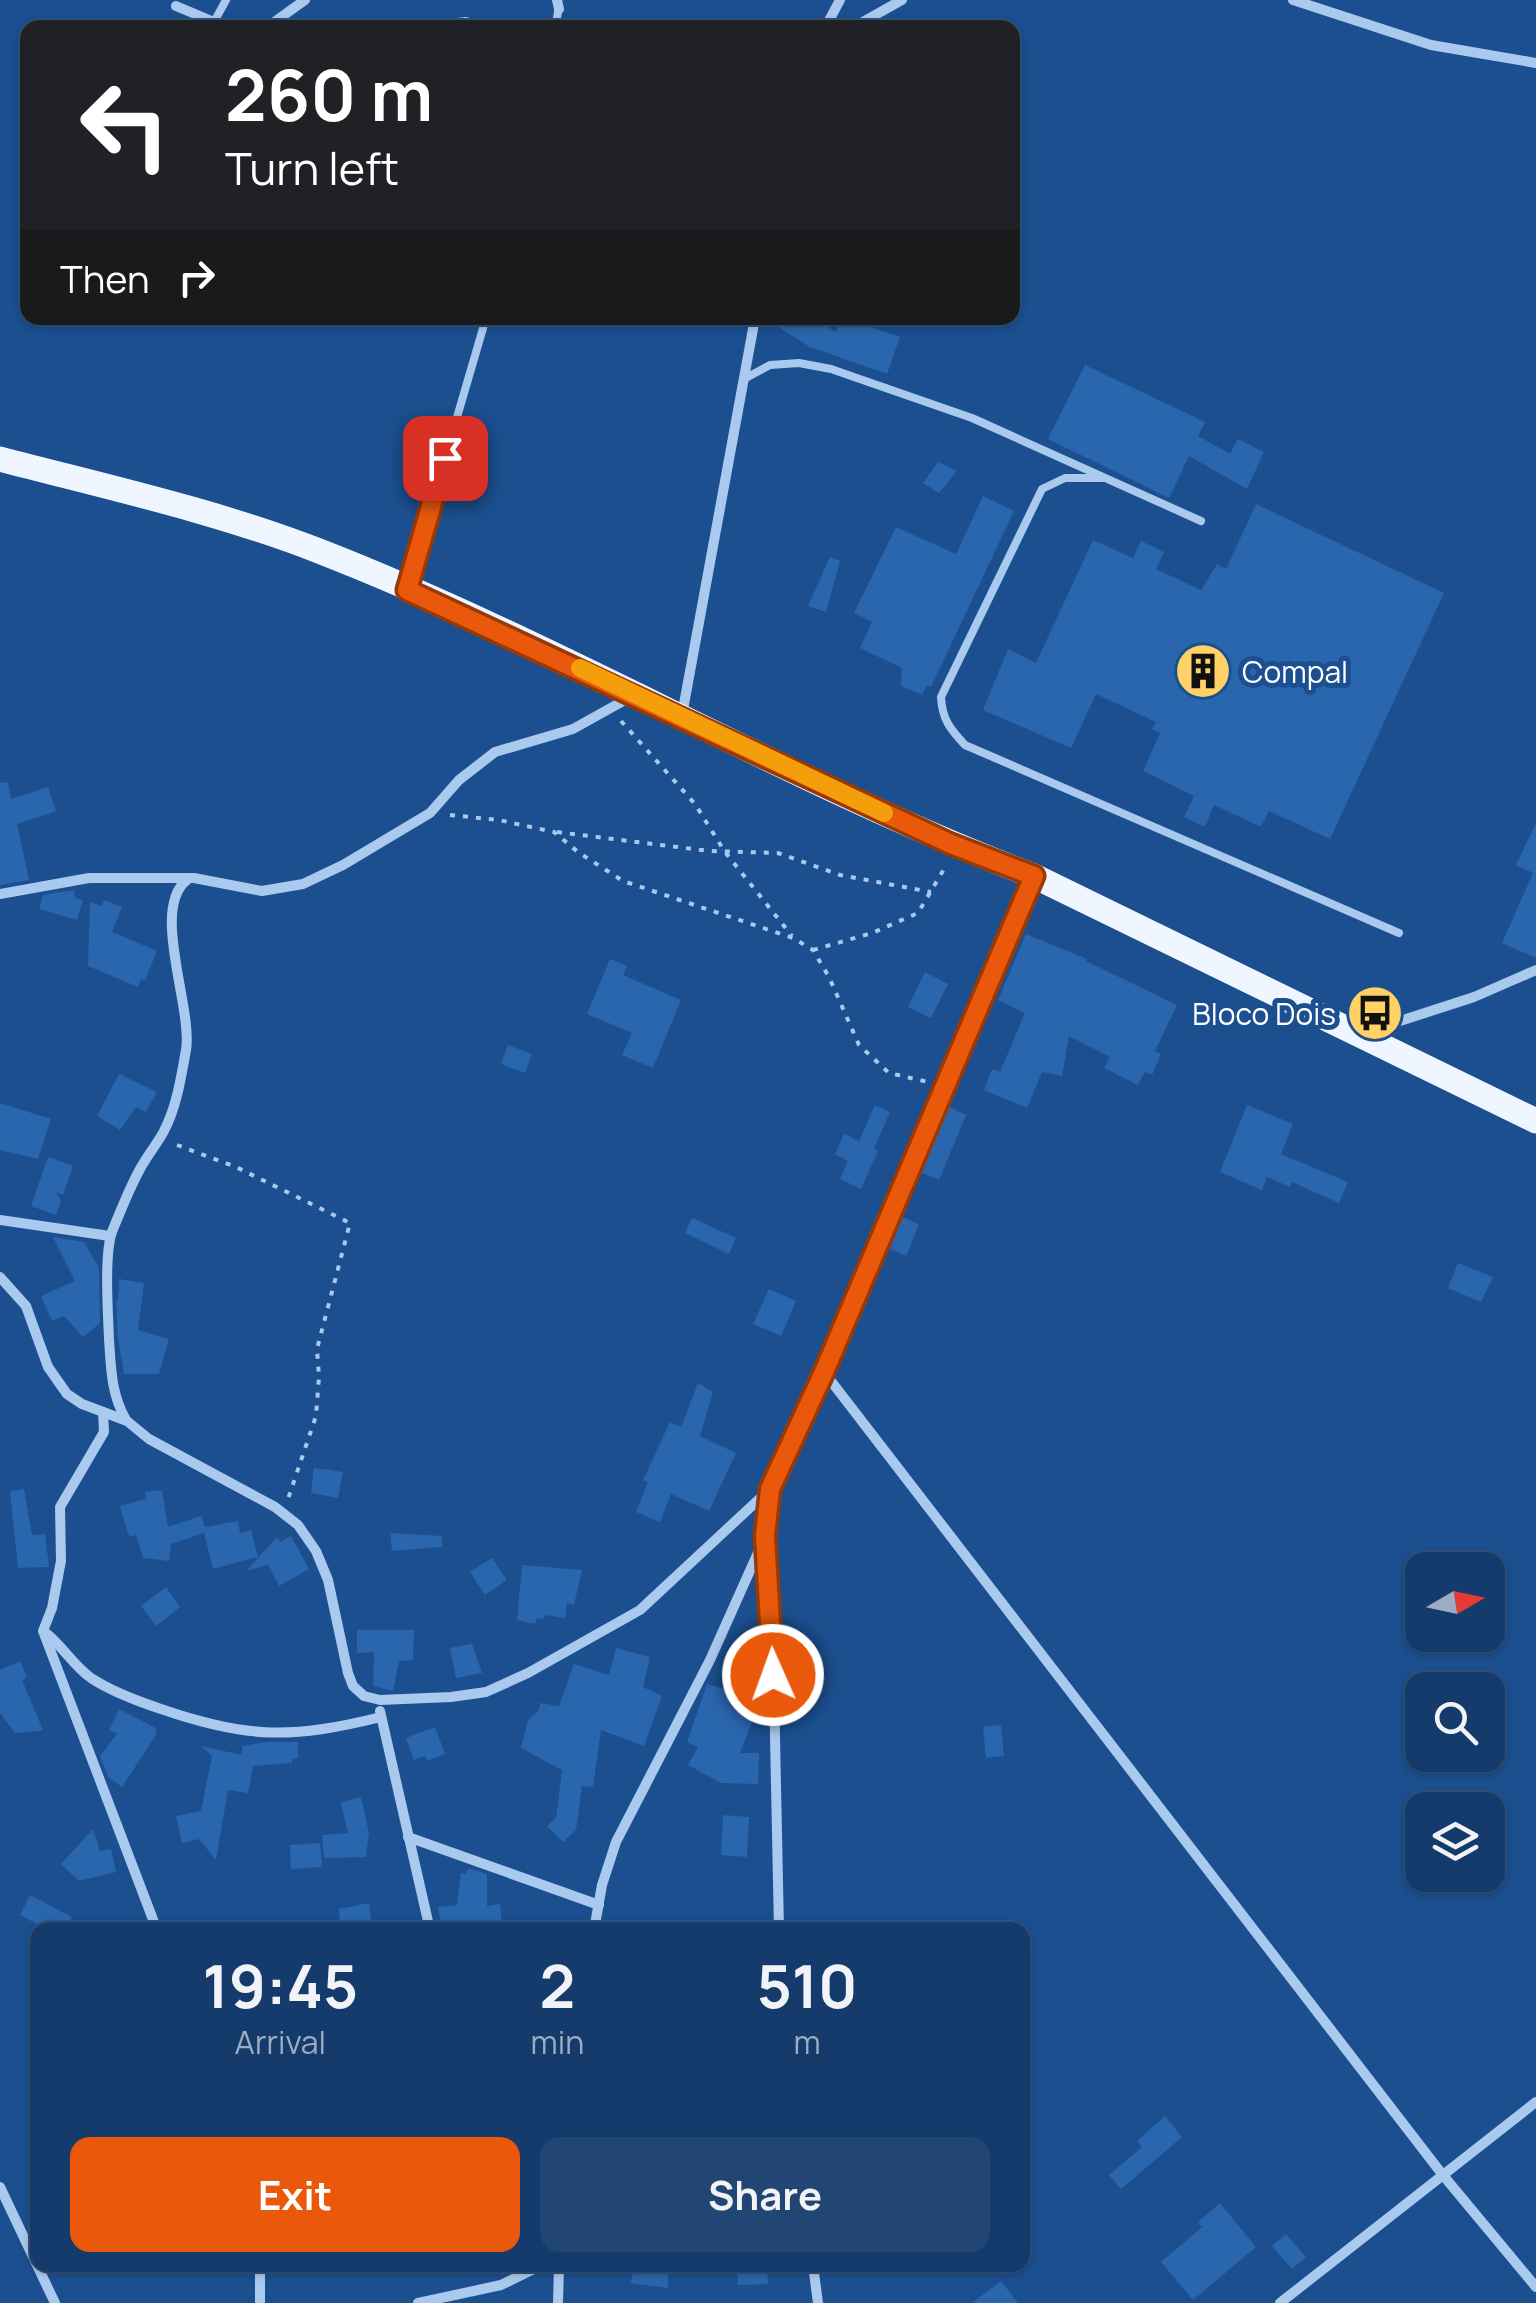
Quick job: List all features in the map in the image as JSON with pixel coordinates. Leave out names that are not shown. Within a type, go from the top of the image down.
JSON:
[{"type":"main road","points":[[0,460],[195,509],[319,551],[636,694],[951,844],[1034,876],[1536,1121]]},
{"type":"street","points":[[277,20],[305,0]]},
{"type":"street","points":[[866,20],[902,0]]},
{"type":"street","points":[[1292,0],[1432,45],[1536,64]]},
{"type":"street","points":[[176,6],[209,20]]},
{"type":"street","points":[[682,718],[754,325]]},
{"type":"street","points":[[0,894],[88,878],[168,876],[262,892],[291,888],[342,865],[430,812],[458,780],[495,752],[574,729],[636,694]]},
{"type":"street","points":[[779,1922],[773,1640],[765,1536],[770,1489],[824,1372],[1034,876]]},
{"type":"street","points":[[188,880],[178,891],[172,932],[188,1037],[178,1091],[165,1130],[139,1170],[110,1236],[106,1294],[112,1384],[126,1420],[149,1439],[298,1525],[316,1551],[328,1580],[353,1686],[364,1696],[380,1700],[451,1697],[486,1692],[528,1673],[640,1610],[770,1489]]},
{"type":"street","points":[[1358,1035],[1474,997],[1536,970]]},
{"type":"street","points":[[0,1220],[110,1236]]},
{"type":"street","points":[[0,1277],[26,1306],[48,1367],[67,1394],[126,1420]]},
{"type":"street","points":[[824,1372],[1442,2174],[1536,2288]]},
{"type":"street","points":[[102,1412],[104,1432],[60,1507],[61,1561],[43,1631],[154,1922]]},
{"type":"street","points":[[596,1922],[616,1842],[710,1660],[765,1536]]},
{"type":"street","points":[[43,1631],[90,1677],[128,1698],[218,1728],[259,1734],[304,1733],[380,1717]]},
{"type":"street","points":[[380,1700],[380,1717],[428,1922]]},
{"type":"street","points":[[408,1838],[599,1905]]},
{"type":"street","points":[[1280,2303],[1536,2102]]},
{"type":"street","points":[[0,2187],[30,2250]]},
{"type":"street","points":[[40,2272],[55,2303]]},
{"type":"street","points":[[260,2272],[260,2303]]},
{"type":"street","points":[[418,2303],[501,2285],[530,2272]]},
{"type":"street","points":[[549,2272],[558,2288]]},
{"type":"street","points":[[558,2303],[559,2272]]},
{"type":"street","points":[[814,2272],[818,2303]]},
{"type":"lane","points":[[407,590],[484,325]]},
{"type":"lane","points":[[744,379],[770,365],[799,364],[832,370],[972,418],[1201,521]]},
{"type":"lane","points":[[1104,478],[1065,478],[1042,489],[940,697],[942,714],[950,730],[966,744],[1399,933]]},
{"type":"path","points":[[610,710],[696,804],[725,852],[793,938]]},
{"type":"path","points":[[430,812],[554,832],[725,852],[778,853],[840,875],[931,892]]},
{"type":"path","points":[[554,832],[623,881],[793,938],[813,950],[830,977],[860,1045],[889,1072],[945,1086]]},
{"type":"path","points":[[813,950],[872,933],[918,913],[946,867],[951,844]]},
{"type":"path","points":[[165,1130],[174,1144],[250,1173],[350,1223],[317,1349],[316,1416],[283,1514]]},
{"type":"building","points":[[775,325],[824,325],[836,332],[838,325],[865,325],[900,337],[887,374],[810,347]]},
{"type":"building","points":[[1085,365],[1205,422],[1198,436],[1230,454],[1238,439],[1264,452],[1247,489],[1189,456],[1169,498],[1048,439]]},
{"type":"building","points":[[938,462],[957,471],[939,493],[923,483]]},
{"type":"building","points":[[983,496],[1014,511],[931,687],[927,685],[922,695],[901,686],[902,668],[860,648],[872,622],[854,613],[896,527],[956,554]]},
{"type":"building","name":"Compal","points":[[1256,504],[1444,593],[1330,839],[1269,811],[1261,827],[1214,805],[1205,827],[1184,817],[1194,796],[1143,771],[1160,733],[1152,729],[1156,722],[1096,694],[1071,748],[983,710],[1008,649],[1036,663],[1093,540],[1133,558],[1141,541],[1164,552],[1156,569],[1201,590],[1217,564],[1226,569]]},
{"type":"building","points":[[830,557],[840,561],[826,612],[808,606]]},
{"type":"building","points":[[8,782],[11,799],[48,787],[56,811],[17,824],[29,880],[0,885],[0,783]]},
{"type":"building","points":[[1536,823],[1536,958],[1502,943],[1533,873],[1516,865]]},
{"type":"building","points":[[74,890],[75,898],[83,900],[77,920],[39,909],[43,895]]},
{"type":"building","points":[[104,900],[122,907],[112,932],[157,951],[138,987],[88,966],[90,902],[102,906]]},
{"type":"building","points":[[1026,934],[1087,959],[1177,1005],[1155,1051],[1161,1054],[1152,1075],[1145,1072],[1138,1085],[1104,1068],[1110,1057],[1069,1036],[1062,1076],[1042,1072],[1027,1108],[984,1090],[992,1069],[1000,1072],[1025,1013],[998,1000]]},
{"type":"building","points":[[610,959],[627,966],[623,975],[681,1000],[653,1068],[622,1055],[632,1033],[587,1014]]},
{"type":"building","points":[[925,972],[948,984],[931,1018],[908,1007]]},
{"type":"building","points":[[508,1045],[532,1054],[525,1073],[501,1064]]},
{"type":"building","points":[[119,1074],[157,1092],[146,1112],[136,1107],[120,1130],[97,1116]]},
{"type":"building","points":[[0,1103],[51,1119],[38,1159],[0,1150]]},
{"type":"building","points":[[875,1105],[890,1112],[861,1189],[840,1179],[848,1161],[835,1154],[844,1134],[859,1141]]},
{"type":"building","points":[[1247,1105],[1293,1124],[1281,1154],[1348,1182],[1339,1203],[1292,1182],[1290,1187],[1267,1177],[1262,1190],[1220,1172]]},
{"type":"building","points":[[949,1107],[966,1115],[939,1180],[918,1171]]},
{"type":"building","points":[[48,1157],[73,1166],[63,1195],[56,1192],[61,1201],[56,1215],[31,1206]]},
{"type":"building","points":[[900,1216],[919,1224],[906,1256],[888,1248]]},
{"type":"building","points":[[692,1218],[736,1238],[729,1254],[685,1233]]},
{"type":"building","points":[[53,1237],[84,1242],[99,1268],[100,1323],[83,1337],[64,1316],[52,1321],[41,1296],[75,1281]]},
{"type":"building","points":[[1458,1263],[1493,1277],[1481,1302],[1448,1288]]},
{"type":"building","points":[[119,1279],[144,1283],[138,1330],[169,1339],[159,1374],[124,1374],[118,1339]]},
{"type":"building","points":[[769,1289],[796,1301],[781,1336],[753,1324]]},
{"type":"building","points":[[698,1383],[713,1392],[700,1436],[736,1453],[709,1511],[671,1494],[660,1522],[636,1512],[648,1482],[643,1480],[670,1422],[681,1427]]},
{"type":"building","points":[[314,1468],[343,1472],[338,1498],[311,1493]]},
{"type":"building","points":[[24,1489],[32,1535],[45,1534],[49,1567],[18,1568],[10,1491]]},
{"type":"building","points":[[162,1490],[168,1527],[201,1516],[205,1527],[238,1521],[240,1533],[251,1530],[258,1557],[213,1569],[204,1533],[171,1544],[169,1561],[143,1558],[136,1535],[129,1537],[120,1506],[146,1499],[145,1492]]},
{"type":"building","points":[[390,1533],[442,1536],[442,1547],[392,1551]]},
{"type":"building","points":[[291,1536],[309,1569],[279,1586],[268,1565],[246,1571],[277,1537],[280,1542]]},
{"type":"building","points":[[492,1558],[507,1580],[485,1595],[470,1572]]},
{"type":"building","points":[[522,1565],[582,1570],[574,1605],[567,1603],[565,1618],[545,1615],[543,1619],[537,1618],[535,1624],[517,1620]]},
{"type":"building","points":[[166,1587],[180,1607],[156,1626],[141,1606]]},
{"type":"building","points":[[357,1630],[414,1630],[413,1660],[399,1661],[393,1691],[373,1686],[374,1652],[357,1653]]},
{"type":"building","points":[[472,1644],[482,1673],[456,1678],[450,1648]]},
{"type":"building","points":[[616,1648],[650,1657],[643,1687],[662,1696],[644,1746],[601,1730],[593,1787],[582,1786],[576,1830],[563,1842],[547,1826],[556,1818],[562,1770],[521,1748],[528,1720],[539,1710],[540,1703],[559,1706],[574,1664],[609,1675]]},
{"type":"building","points":[[20,1661],[27,1677],[22,1680],[43,1730],[15,1733],[0,1713],[0,1670]]},
{"type":"building","points":[[707,1684],[738,1693],[734,1707],[755,1715],[740,1753],[759,1753],[758,1784],[721,1783],[688,1765],[698,1747],[687,1742]]},
{"type":"building","points":[[119,1709],[156,1728],[156,1735],[122,1787],[108,1777],[100,1756],[117,1734],[109,1730]]},
{"type":"building","points":[[1001,1725],[1004,1756],[986,1758],[983,1727]]},
{"type":"building","points":[[435,1727],[445,1754],[427,1761],[425,1756],[414,1760],[406,1738]]},
{"type":"building","points":[[298,1742],[298,1758],[292,1759],[292,1763],[253,1766],[248,1793],[228,1790],[216,1860],[199,1839],[182,1843],[176,1816],[201,1811],[212,1756],[201,1746],[242,1755],[242,1746]]},
{"type":"building","points":[[361,1797],[369,1833],[366,1857],[324,1858],[322,1835],[348,1833],[341,1802]]},
{"type":"building","points":[[723,1815],[749,1817],[747,1857],[721,1855]]},
{"type":"building","points":[[93,1829],[100,1851],[111,1849],[116,1872],[79,1881],[61,1864]]},
{"type":"building","points":[[320,1843],[322,1867],[291,1869],[290,1845]]},
{"type":"building","points":[[468,1868],[487,1874],[487,1906],[500,1904],[502,1922],[441,1922],[438,1907],[457,1905],[461,1873],[466,1874]]},
{"type":"building","points":[[30,1895],[72,1917],[69,1922],[34,1922],[20,1915]]},
{"type":"building","points":[[369,1903],[371,1922],[340,1922],[339,1909]]},
{"type":"building","points":[[1165,2116],[1182,2137],[1121,2189],[1109,2175],[1142,2147],[1137,2141]]},
{"type":"building","points":[[1220,2203],[1256,2247],[1193,2300],[1161,2262],[1202,2227],[1198,2222]]},
{"type":"building","points":[[1286,2234],[1306,2257],[1292,2269],[1272,2246]]},
{"type":"building","points":[[634,2272],[668,2272],[668,2288],[630,2283]]},
{"type":"building","points":[[737,2272],[767,2272],[768,2284],[738,2285]]},
{"type":"building","points":[[1001,2281],[1018,2303],[972,2303]]},
{"type":"slow traffic","points":[[580,668],[884,813]]},
{"type":"place","name":"Compal","points":[[1203,671]]},
{"type":"place","name":"Bloco Dois","points":[[1375,1013]]},
{"type":"route","points":[[445,458],[407,590],[951,844],[1034,876],[824,1372],[770,1489],[765,1536],[773,1675]]}]
